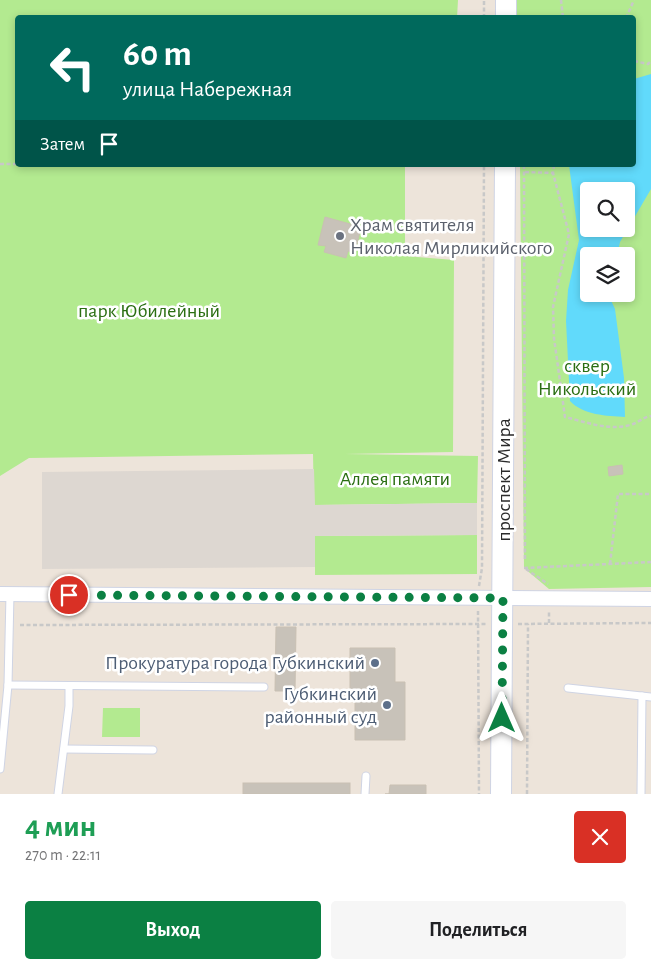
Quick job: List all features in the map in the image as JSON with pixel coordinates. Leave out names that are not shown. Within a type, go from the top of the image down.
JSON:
[{"type":"main road","points":[[506,0],[506,15]]},
{"type":"main road","name":"проспект Мира","points":[[502,794],[505,167]]},
{"type":"street","points":[[5,594],[651,599]]},
{"type":"lane","points":[[0,769],[8,685],[9,626],[5,594]]},
{"type":"lane","points":[[8,685],[264,687]]},
{"type":"lane","points":[[58,794],[69,686]]},
{"type":"lane","points":[[568,688],[651,696]]},
{"type":"lane","points":[[640,794],[642,696]]},
{"type":"lane","points":[[64,749],[153,750]]},
{"type":"lane","points":[[365,794],[366,776]]},
{"type":"path","points":[[484,0],[484,15]]},
{"type":"path","points":[[561,0],[563,15]]},
{"type":"path","points":[[627,15],[634,0]]},
{"type":"path","points":[[636,61],[650,63]]},
{"type":"path","points":[[0,164],[15,164]]},
{"type":"path","points":[[482,568],[484,167]]},
{"type":"path","points":[[524,167],[525,560]]},
{"type":"path","points":[[554,167],[553,173],[569,234],[553,307],[554,338],[565,417],[609,428],[632,425],[645,416],[651,416]]},
{"type":"path","points":[[524,172],[553,173]]},
{"type":"path","points":[[610,564],[618,494],[651,494]]},
{"type":"path","points":[[524,568],[651,562]]},
{"type":"path","points":[[527,794],[528,624],[651,623]]},
{"type":"path","points":[[9,626],[478,624],[479,794]]},
{"type":"green space","name":"парк Юбилейный","points":[[0,0],[458,0],[457,15],[15,15],[15,167],[405,167],[405,256],[454,260],[453,452],[345,454],[478,456],[477,503],[314,505],[313,454],[29,458],[0,476]]},
{"type":"green space","name":"сквер Никольский","points":[[517,0],[651,0],[651,587],[549,589],[524,568],[520,167],[636,167],[636,15],[517,15]]},
{"type":"green space","name":"Аллея памяти","points":[[477,535],[477,574],[315,575],[315,536]]},
{"type":"green space","points":[[103,708],[140,708],[140,737],[102,737]]},
{"type":"shaded area","points":[[314,469],[315,505],[477,503],[477,535],[315,536],[315,567],[42,569],[42,472]]},
{"type":"water","points":[[651,74],[651,189],[635,216],[635,182],[580,182],[580,237],[623,237],[619,247],[580,247],[580,302],[612,302],[615,309],[624,378],[625,417],[588,412],[575,406],[570,401],[566,321],[568,290],[579,240],[569,167],[636,167],[636,78]]},
{"type":"building","name":"Храм святителя Николая Мирликийского","points":[[325,217],[361,227],[355,253],[348,251],[346,258],[324,252],[326,246],[318,245]]},
{"type":"building","points":[[622,465],[623,474],[609,476],[608,467]]},
{"type":"building","points":[[276,627],[296,627],[295,691],[275,691]]},
{"type":"building","points":[[350,648],[395,648],[395,682],[405,682],[405,740],[355,740],[355,695],[350,695]]},
{"type":"building","points":[[243,783],[350,783],[350,794],[243,794]]},
{"type":"building","points":[[390,785],[426,785],[426,794],[389,794]]},
{"type":"place","name":"Храм святителя Николая Мирликийского","points":[[340,236]]},
{"type":"place","name":"Прокуратура города Губкинский","points":[[375,663]]},
{"type":"place","name":"Губкинский районный суд","points":[[387,705]]},
{"type":"route","points":[[69,595],[503,598],[502,718]]}]
